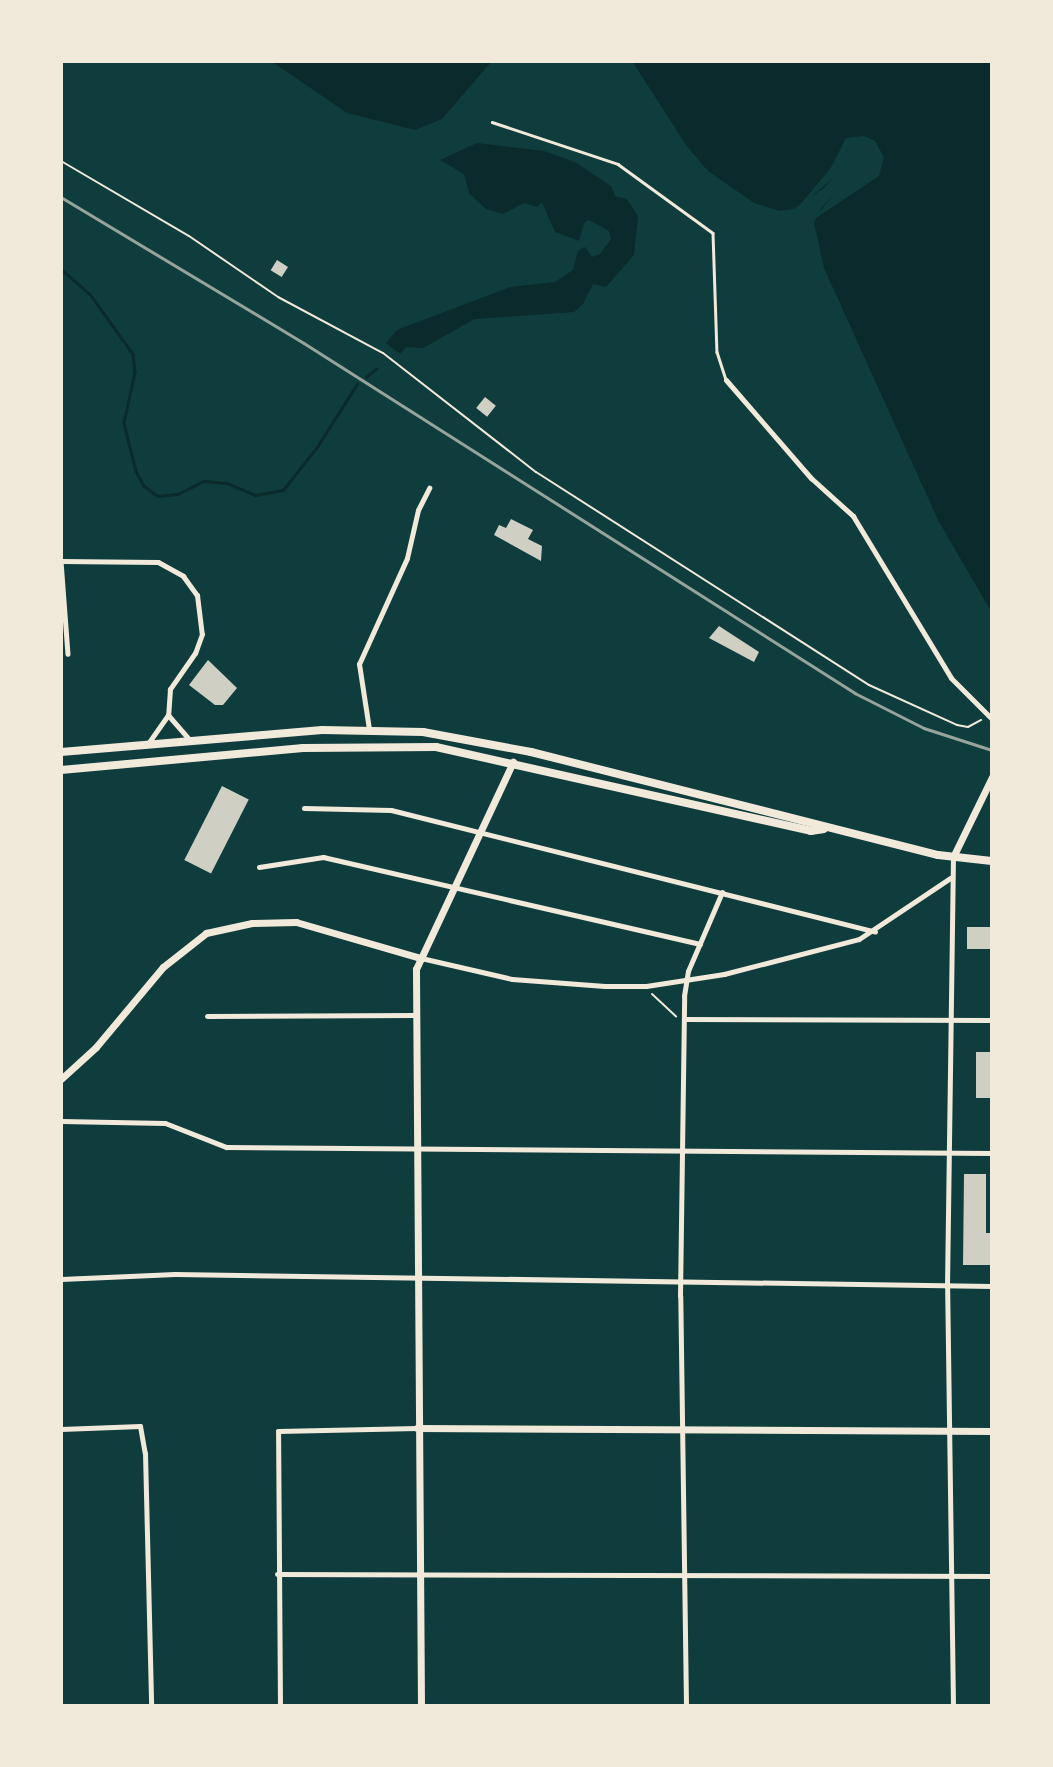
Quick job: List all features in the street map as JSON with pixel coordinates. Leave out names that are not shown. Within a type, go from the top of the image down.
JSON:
[{"type":"main road","points":[[358,746],[369,729]]},
{"type":"main road","points":[[61,752],[190,740],[369,729],[423,732],[526,751],[760,807],[824,829],[953,858],[992,861]]},
{"type":"main road","points":[[61,770],[358,746],[436,747],[513,762],[811,831],[824,829]]},
{"type":"street","points":[[726,380],[811,478],[853,516],[951,678],[992,719]]},
{"type":"street","points":[[369,729],[359,664],[407,558],[418,510],[429,488]]},
{"type":"street","points":[[68,654],[61,561],[152,561],[176,571],[191,585],[200,604],[202,634],[195,653],[170,689],[168,715],[148,744]]},
{"type":"street","points":[[168,715],[190,740]]},
{"type":"street","points":[[421,1706],[415,1015],[421,958],[513,762]]},
{"type":"street","points":[[953,1706],[947,1286],[950,878],[953,858],[992,777]]},
{"type":"street","points":[[304,808],[391,810],[875,932]]},
{"type":"street","points":[[259,867],[323,857],[699,944]]},
{"type":"street","points":[[61,1079],[96,1047],[163,968],[206,933],[252,923],[296,922],[421,958],[534,981],[646,986],[804,956],[875,932],[950,878]]},
{"type":"street","points":[[687,1706],[680,1285],[684,1019],[686,978],[722,892]]},
{"type":"street","points":[[207,1016],[415,1015]]},
{"type":"street","points":[[684,1019],[992,1020]]},
{"type":"street","points":[[61,1121],[165,1123],[226,1147],[992,1153]]},
{"type":"street","points":[[61,1279],[175,1274],[680,1285],[992,1286]]},
{"type":"street","points":[[61,1429],[140,1426],[145,1453],[151,1706]]},
{"type":"street","points":[[280,1706],[278,1431],[417,1428],[683,1432],[992,1432]]},
{"type":"street","points":[[277,1574],[992,1576]]},
{"type":"lane","points":[[492,122],[618,164],[713,233],[717,352],[726,380]]},
{"type":"path","points":[[61,161],[189,236],[278,297],[383,353],[536,472],[869,685],[957,725],[968,727],[983,718]]},
{"type":"path","points":[[647,989],[684,1019]]},
{"type":"water","points":[[271,61],[492,61],[442,119],[415,130],[347,113]]},
{"type":"water","points":[[632,61],[992,61],[992,613],[938,520],[824,268],[814,223],[821,208],[861,168],[863,157],[854,155],[824,188],[794,209],[780,211],[754,203],[708,171],[686,145]]},
{"type":"water","points":[[477,143],[544,151],[575,162],[611,186],[615,196],[627,199],[638,216],[634,255],[606,287],[593,284],[583,304],[574,312],[475,319],[423,348],[406,347],[400,354],[386,343],[397,330],[510,287],[555,282],[573,270],[578,251],[585,247],[592,257],[600,254],[611,239],[609,231],[589,220],[584,223],[579,241],[555,232],[542,202],[537,207],[524,203],[503,214],[486,209],[469,193],[464,174],[440,160]]},
{"type":"pier","points":[[864,136],[875,141],[884,157],[879,176],[810,222],[861,165],[857,157],[793,213],[830,169],[846,138]]},
{"type":"building","points":[[277,260],[288,267],[282,277],[271,270]]},
{"type":"building","points":[[485,397],[496,406],[487,417],[476,408]]},
{"type":"building","points":[[511,519],[533,530],[528,539],[542,546],[541,561],[494,535],[499,525],[506,528]]},
{"type":"building","points":[[719,626],[759,652],[754,662],[709,638]]},
{"type":"building","points":[[208,660],[237,688],[223,705],[215,705],[189,685]]},
{"type":"building","points":[[222,786],[249,800],[211,874],[184,860]]},
{"type":"building","points":[[967,927],[992,927],[992,949],[967,949]]},
{"type":"building","points":[[976,1052],[992,1052],[992,1098],[976,1098]]},
{"type":"building","points":[[964,1174],[986,1174],[986,1233],[992,1233],[992,1265],[963,1265]]},
{"type":"waterway","points":[[61,269],[90,294],[133,354],[135,372],[124,423],[136,471],[144,486],[158,496],[178,494],[204,481],[227,483],[255,495],[283,490],[317,447],[357,384]]},
{"type":"waterway","points":[[366,377],[376,369]]},
{"type":"railway","points":[[61,197],[304,343],[855,693],[924,728],[992,750]]}]
